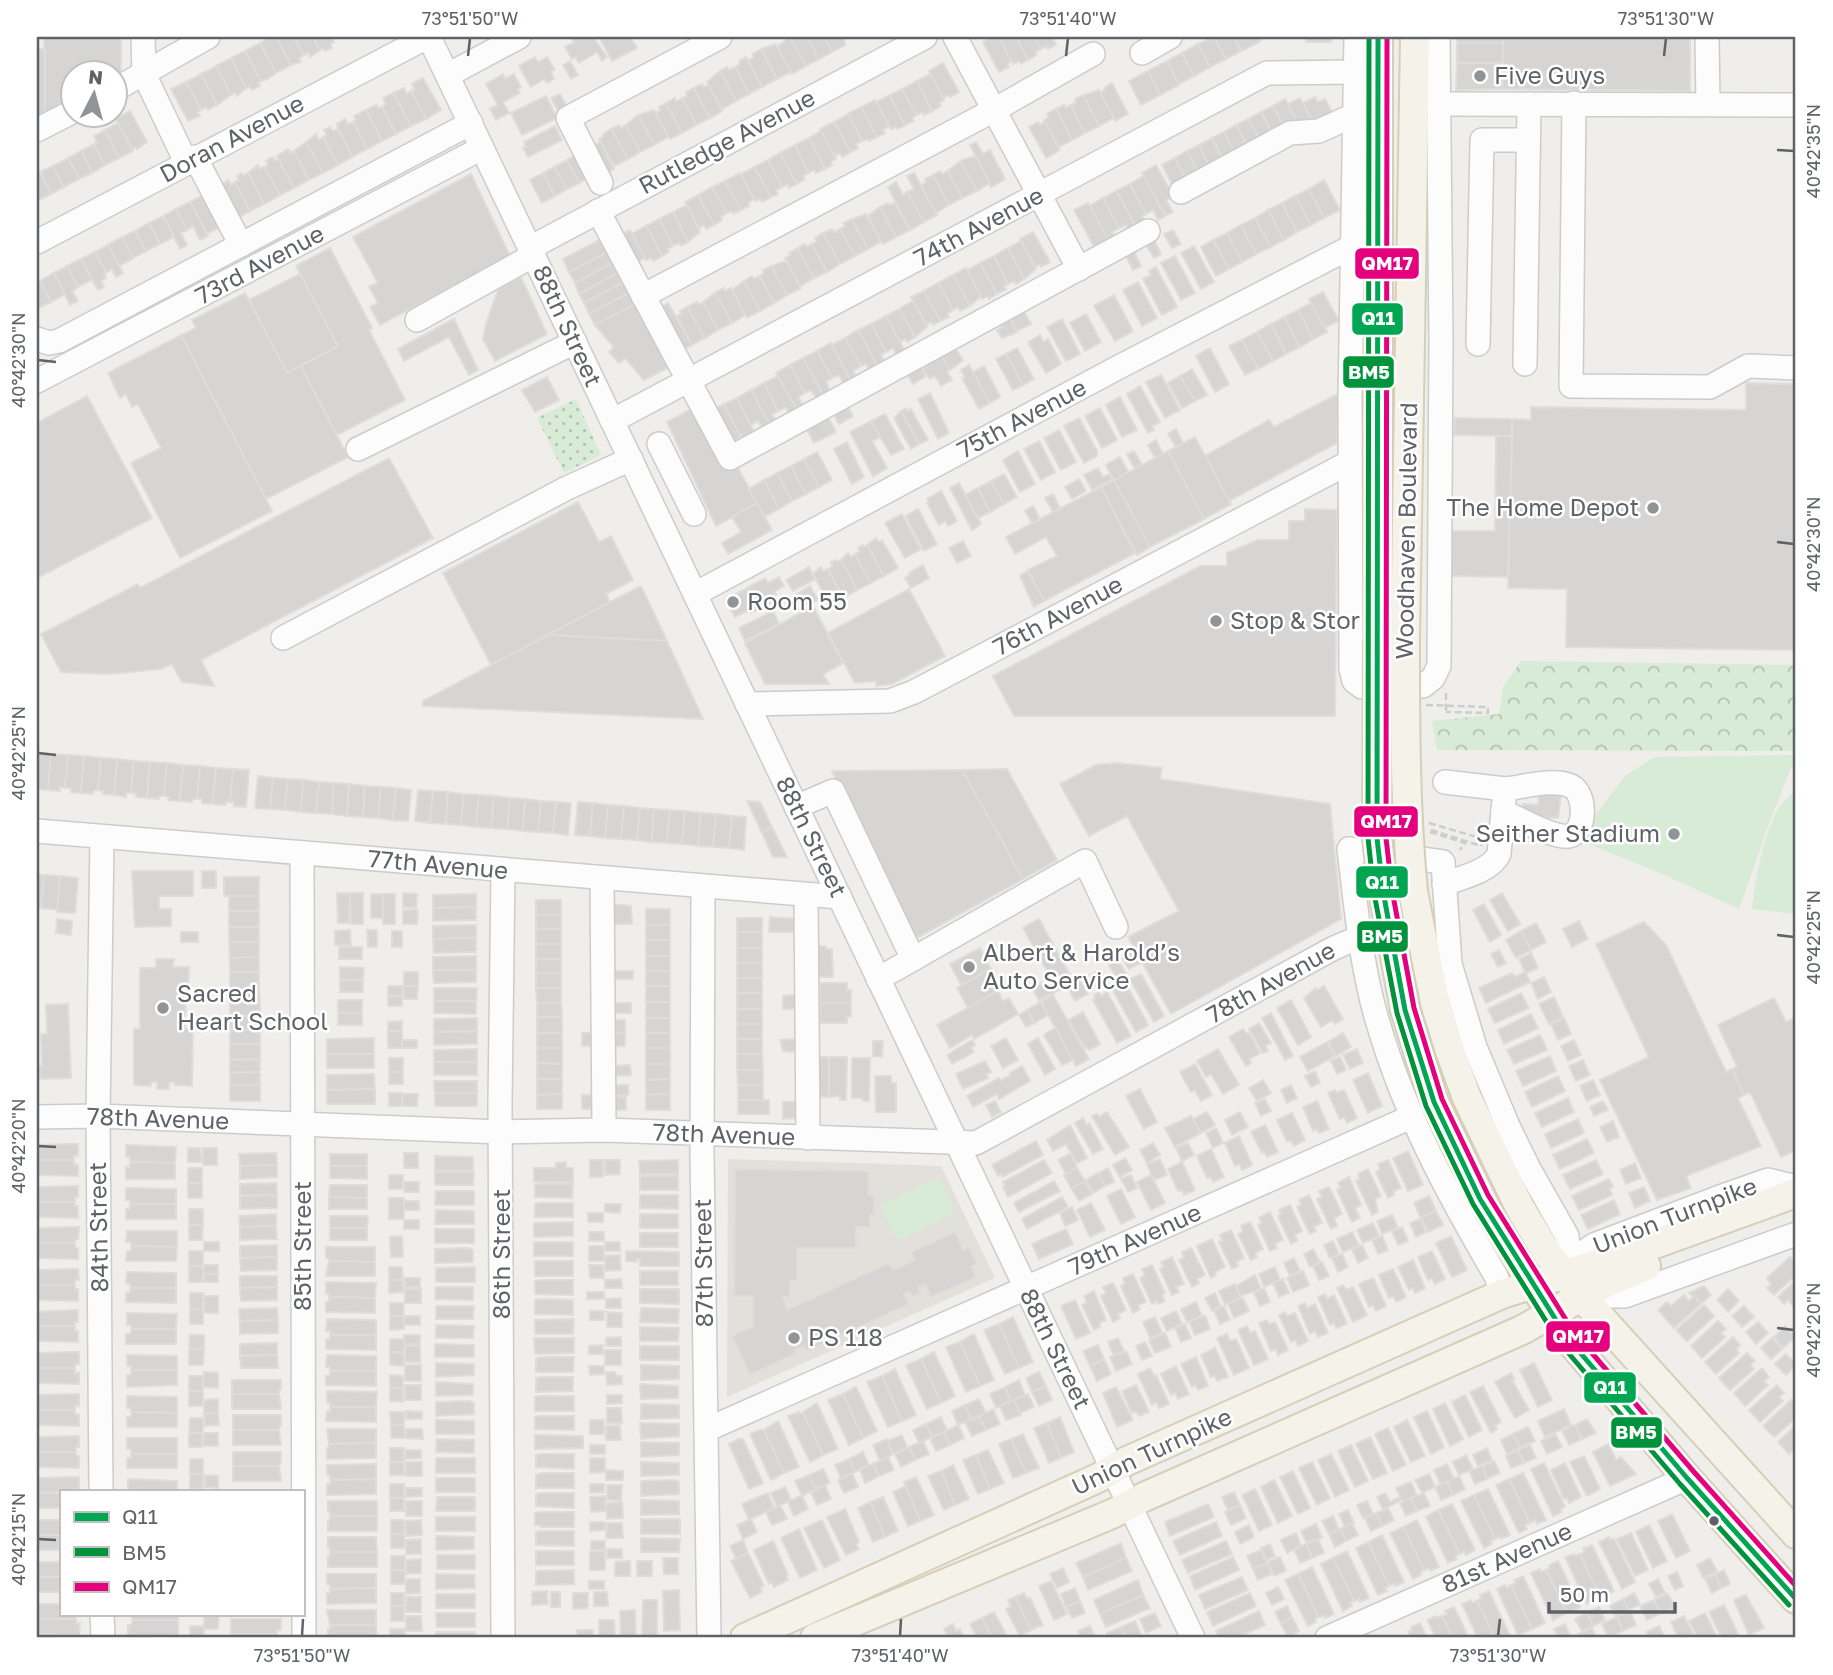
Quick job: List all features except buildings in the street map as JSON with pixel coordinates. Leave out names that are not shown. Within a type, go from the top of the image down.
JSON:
[{"type":"main road","name":"Woodhaven Boulevard","points":[[1378,37],[1391,640],[1405,775],[1413,892],[1435,1003],[1467,1098],[1516,1202],[1562,1273],[1796,1534]]},
{"type":"main road","name":"Woodhaven Boulevard","points":[[1415,37],[1391,640],[1377,815],[1383,891],[1405,1010],[1434,1102],[1480,1199],[1531,1283],[1573,1345],[1796,1599]]},
{"type":"main road","name":"Union Turnpike","points":[[745,1638],[1502,1294],[1613,1259],[1796,1193]]},
{"type":"main road","name":"Union Turnpike","points":[[815,1638],[1114,1513],[1522,1330],[1615,1278],[1796,1211]]},
{"type":"street","points":[[143,37],[144,75],[241,245]]},
{"type":"street","points":[[130,82],[208,37]]},
{"type":"street","name":"88th Street","points":[[428,37],[1193,1638]]},
{"type":"street","name":"Doran Avenue","points":[[37,242],[428,37]]},
{"type":"street","points":[[448,75],[519,37]]},
{"type":"street","points":[[601,183],[568,118],[720,37]]},
{"type":"street","name":"Rutledge Avenue","points":[[416,320],[598,211],[925,37]]},
{"type":"street","points":[[955,37],[1079,270]]},
{"type":"street","points":[[1142,52],[1170,37]]},
{"type":"street","points":[[1356,37],[1350,462],[1352,669],[1354,681],[1362,687],[1423,686],[1433,678],[1439,666],[1441,338],[1438,37]]},
{"type":"street","points":[[1707,37],[1708,104]]},
{"type":"street","points":[[643,296],[994,110],[1093,54]]},
{"type":"street","name":"74th Avenue","points":[[612,421],[1267,74],[1356,72]]},
{"type":"street","points":[[1574,103],[1571,386],[1710,387],[1748,366],[1796,368]]},
{"type":"street","points":[[1438,104],[1796,105]]},
{"type":"street","points":[[1525,364],[1529,104]]},
{"type":"street","points":[[1181,192],[1290,133],[1320,131],[1354,115]]},
{"type":"street","points":[[37,130],[60,118]]},
{"type":"street","points":[[37,339],[49,343],[59,341],[471,124]]},
{"type":"street","points":[[1478,344],[1482,139],[1528,140]]},
{"type":"street","name":"73rd Avenue","points":[[37,381],[482,148]]},
{"type":"street","points":[[598,211],[730,458],[1148,232]]},
{"type":"street","name":"75th Avenue","points":[[695,594],[1105,374],[1351,247]]},
{"type":"street","points":[[358,449],[575,342]]},
{"type":"street","points":[[283,638],[567,488],[661,449],[692,510],[660,521]]},
{"type":"street","name":"76th Avenue","points":[[747,704],[890,701],[914,692],[1350,462]]},
{"type":"street","points":[[1444,884],[1489,866],[1496,860],[1499,854],[1504,800],[1445,782]]},
{"type":"street","points":[[796,807],[833,791],[913,959]]},
{"type":"street","name":"77th Avenue","points":[[37,831],[841,899]]},
{"type":"street","name":"84th Street","points":[[101,1490],[98,1116],[102,837]]},
{"type":"street","points":[[1502,1294],[1496,1276],[1437,1173],[1411,1117],[1378,1022],[1360,937],[1349,849],[1443,862],[1450,964],[1475,1047],[1517,1147],[1567,1236],[1568,1251],[1562,1273]]},
{"type":"street","name":"85th Street","points":[[302,853],[304,1490]]},
{"type":"street","points":[[878,979],[1085,861],[1116,927]]},
{"type":"street","name":"86th Street","points":[[503,870],[503,1638]]},
{"type":"street","points":[[602,878],[604,1130]]},
{"type":"street","points":[[841,899],[877,886]]},
{"type":"street","name":"87th Street","points":[[703,887],[702,1135],[709,1638]]},
{"type":"street","points":[[806,895],[808,1138]]},
{"type":"street","name":"78th Avenue","points":[[37,1117],[98,1116],[501,1132],[604,1130],[982,1142],[1334,947],[1360,937]]},
{"type":"street","name":"79th Avenue","points":[[706,1430],[1411,1117]]},
{"type":"street","points":[[1768,1180],[1796,1171]]},
{"type":"street","name":"Union Turnpike","points":[[1562,1273],[1575,1258],[1594,1245],[1768,1180],[1796,1186]]},
{"type":"street","name":"Union Turnpike","points":[[1581,1296],[1625,1296],[1796,1234]]},
{"type":"street","name":"81st Avenue","points":[[1327,1638],[1687,1478]]},
{"type":"street","points":[[102,1616],[103,1638]]},
{"type":"street","name":"85th Street","points":[[304,1616],[304,1638]]},
{"type":"path","points":[[1425,705],[1488,707],[1488,713],[1446,712]]},
{"type":"path","points":[[1424,821],[1483,839],[1481,846],[1426,829],[1426,815]]},
{"type":"path","points":[[1424,830],[1465,843]]},
{"type":"shaded area","name":"PS 118","points":[[728,1159],[941,1166],[995,1278],[727,1397]]},
{"type":"green space","points":[[576,399],[601,455],[564,473],[537,418]]},
{"type":"green space","points":[[1521,661],[1796,665],[1796,751],[1437,750],[1432,721],[1499,714],[1503,687]]},
{"type":"green space","name":"Seither Stadium","points":[[1796,755],[1739,909],[1581,841],[1586,827],[1625,776],[1654,757]]},
{"type":"green space","points":[[1796,790],[1796,914],[1752,909],[1758,872],[1772,821],[1783,802]]},
{"type":"green space","points":[[938,1178],[955,1213],[897,1240],[881,1205]]},
{"type":"transit line","name":"BM5","points":[[1369,37],[1368,838],[1374,893],[1397,1013],[1426,1106],[1473,1204],[1559,1342],[1680,1484],[1789,1605]]},
{"type":"transit line","name":"Q11","points":[[1378,37],[1377,838],[1383,891],[1405,1010],[1434,1102],[1480,1199],[1566,1336],[1687,1478],[1796,1599]]},
{"type":"transit line","name":"QM17","points":[[1387,37],[1386,838],[1392,890],[1414,1008],[1442,1099],[1488,1195],[1573,1331],[1796,1586]]},
{"type":"place","name":"Five Guys","points":[[1480,76]]},
{"type":"place","name":"The Home Depot","points":[[1653,508]]},
{"type":"place","name":"Room 55","points":[[733,602]]},
{"type":"place","name":"Stop & Stor","points":[[1216,621]]},
{"type":"place","name":"Seither Stadium","points":[[1674,834]]},
{"type":"place","name":"Albert & Harold’s Auto Service","points":[[969,967]]},
{"type":"place","name":"Sacred Heart School","points":[[163,1008]]},
{"type":"place","name":"PS 118","points":[[794,1338]]}]
